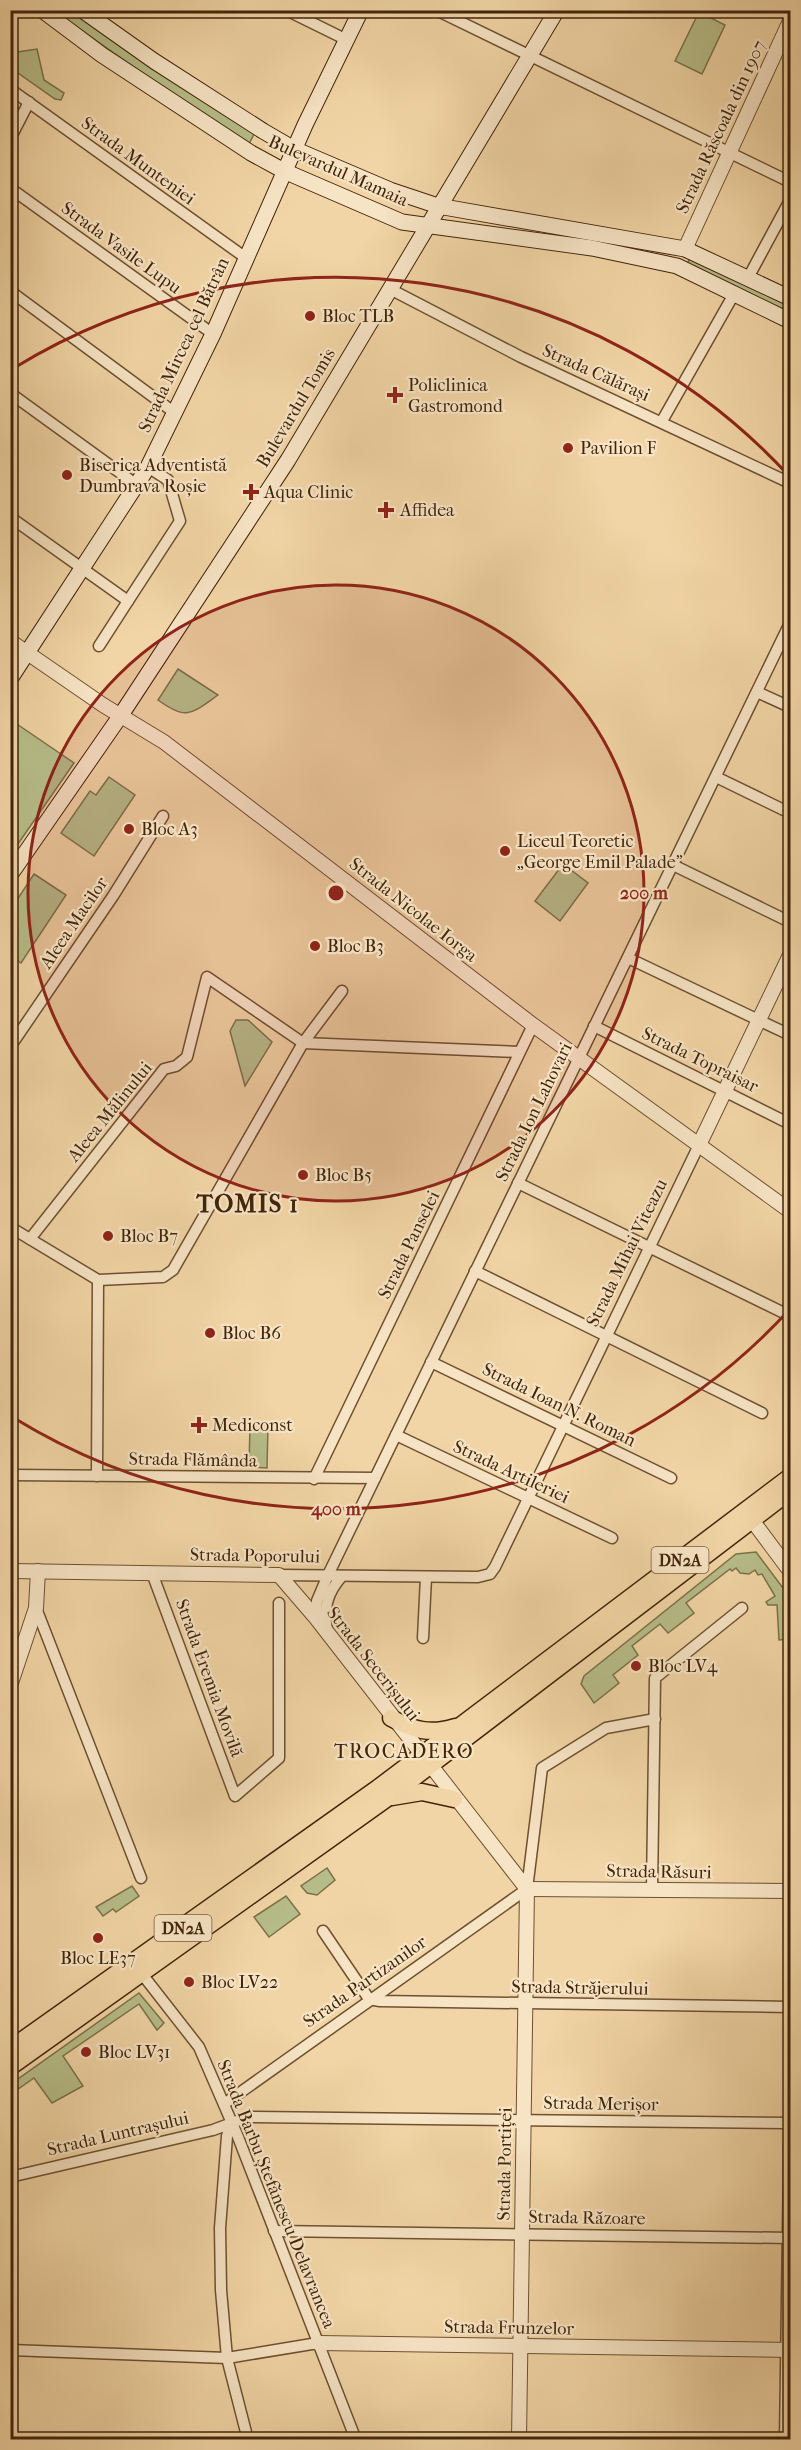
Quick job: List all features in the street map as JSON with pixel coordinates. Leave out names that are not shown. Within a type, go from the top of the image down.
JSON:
[{"type":"main road","name":"Bulevardul Mamaia","points":[[42,10],[102,55],[247,151],[284,171],[402,222],[592,248],[677,266],[790,318]]},
{"type":"main road","name":"Bulevardul Mamaia","points":[[82,10],[176,76],[294,149],[390,190],[438,206],[685,249],[790,298]]},
{"type":"main road","name":"Strada Mircea cel Bătrân","points":[[10,679],[137,485],[175,413],[213,334],[294,149],[361,10]]},
{"type":"main road","name":"Bulevardul Tomis","points":[[10,875],[121,715],[288,460],[557,10]]},
{"type":"main road","points":[[677,266],[685,249]]},
{"type":"main road","name":"DN2A","points":[[425,1761],[462,1725],[790,1477]]},
{"type":"main road","name":"DN2A","points":[[10,2049],[578,1652],[790,1491]]},
{"type":"main road","points":[[391,1718],[407,1727],[426,1732],[446,1730],[462,1725]]},
{"type":"main road","points":[[10,2067],[386,1799],[425,1761]]},
{"type":"main road","points":[[386,1799],[410,1792],[454,1798]]},
{"type":"street","points":[[286,10],[347,40]]},
{"type":"street","points":[[436,10],[790,182]]},
{"type":"street","points":[[458,21],[463,10]]},
{"type":"street","name":"Strada Răscoala din 1907","points":[[685,249],[790,21]]},
{"type":"street","name":"Strada Munteniei","points":[[10,89],[246,258]]},
{"type":"street","points":[[10,139],[29,102]]},
{"type":"street","name":"Strada Vasile Lupu","points":[[10,188],[213,334]]},
{"type":"street","points":[[748,278],[790,200]]},
{"type":"street","name":"Strada Călărași","points":[[390,289],[521,357],[662,421],[790,483]]},
{"type":"street","points":[[10,291],[175,413]]},
{"type":"street","points":[[662,421],[734,294]]},
{"type":"street","points":[[10,393],[137,485]]},
{"type":"street","points":[[99,646],[180,521],[168,480],[147,466]]},
{"type":"street","points":[[10,517],[128,601]]},
{"type":"street","name":"Strada Ion Lahovari","points":[[316,1618],[317,1601],[328,1575],[790,623]]},
{"type":"street","name":"Strada Nicolae Iorga","points":[[10,641],[157,737],[216,780],[533,1025],[790,1211]]},
{"type":"street","points":[[757,692],[790,707]]},
{"type":"street","points":[[716,777],[790,813]]},
{"type":"street","name":"Aleea Macilor","points":[[10,1047],[113,896],[163,816]]},
{"type":"street","points":[[673,865],[790,922]]},
{"type":"street","name":"Strada Mihai Viteazu","points":[[495,1567],[790,955]]},
{"type":"street","points":[[628,958],[790,1035]]},
{"type":"street","name":"Aleea Mălinului","points":[[30,1239],[164,1069],[176,1066],[187,1057],[207,977],[303,1042]]},
{"type":"street","points":[[10,1227],[98,1280],[163,1277],[173,1270],[303,1042],[342,991]]},
{"type":"street","name":"Strada Panselei","points":[[314,1479],[533,1025]]},
{"type":"street","name":"Strada Topraisar","points":[[594,1026],[790,1124]]},
{"type":"street","points":[[303,1042],[519,1052]]},
{"type":"street","points":[[518,1183],[790,1316]]},
{"type":"street","points":[[475,1271],[762,1413]]},
{"type":"street","points":[[97,1476],[98,1280]]},
{"type":"street","name":"Strada Ioan N. Roman","points":[[431,1362],[671,1478]]},
{"type":"street","name":"Strada Artileriei","points":[[396,1435],[612,1538]]},
{"type":"street","name":"Strada Flămânda","points":[[10,1474],[375,1478]]},
{"type":"street","points":[[752,1520],[790,1571]]},
{"type":"street","name":"Strada Poporului","points":[[10,1571],[478,1577],[490,1574],[495,1567]]},
{"type":"street","points":[[10,1686],[36,1608],[38,1571]]},
{"type":"street","name":"Strada Eremia Movilă","points":[[152,1573],[235,1796],[279,1758],[279,1603]]},
{"type":"street","name":"Strada Secerișului","points":[[279,1575],[316,1618],[391,1718],[527,1889]]},
{"type":"street","points":[[327,1634],[324,1618],[326,1601],[333,1585],[342,1576]]},
{"type":"street","points":[[423,1638],[426,1577]]},
{"type":"street","points":[[36,1608],[141,1878]]},
{"type":"street","points":[[652,1890],[655,1678],[742,1608]]},
{"type":"street","points":[[527,1889],[542,1768],[606,1728],[655,1719]]},
{"type":"street","name":"Strada Răsuri","points":[[527,1889],[790,1891]]},
{"type":"street","name":"Strada Partizanilor","points":[[224,2104],[527,1889]]},
{"type":"street","name":"Strada Portiței","points":[[519,2439],[527,1889]]},
{"type":"street","points":[[322,1931],[369,1999]]},
{"type":"street","name":"Strada Barbu Ștefănescu Delavrancea","points":[[142,1974],[199,2047],[224,2104],[356,2439]]},
{"type":"street","name":"Strada Străjerului","points":[[369,1999],[790,2007]]},
{"type":"street","points":[[785,2439],[790,2089]]},
{"type":"street","name":"Strada Merișor","points":[[231,2122],[248,2117],[790,2123]]},
{"type":"street","points":[[231,2122],[227,2136],[220,2228],[221,2290],[228,2358],[248,2439]]},
{"type":"street","name":"Strada Luntrașului","points":[[10,2177],[213,2130],[231,2122]]},
{"type":"street","name":"Strada Răzoare","points":[[274,2231],[789,2238]]},
{"type":"street","name":"Strada Frunzelor","points":[[10,2350],[228,2358],[318,2343],[788,2350]]},
{"type":"green space","points":[[54,11],[71,11],[150,67],[254,134],[249,144],[144,74]]},
{"type":"green space","points":[[699,12],[725,25],[702,74],[675,61]]},
{"type":"green space","points":[[37,49],[44,80],[64,93],[61,100],[55,99],[11,68],[11,53]]},
{"type":"green space","points":[[691,256],[790,305],[786,312],[687,264]]},
{"type":"green space","points":[[178,669],[218,695],[189,712],[183,713],[168,707],[158,700]]},
{"type":"green space","points":[[11,720],[74,763],[11,854]]},
{"type":"green space","points":[[109,777],[135,795],[94,856],[61,833],[90,791],[96,795]]},
{"type":"green space","points":[[563,864],[588,883],[560,921],[535,901]]},
{"type":"green space","points":[[34,874],[66,895],[21,963],[11,956],[11,909]]},
{"type":"green space","points":[[236,1020],[248,1020],[272,1042],[245,1086],[230,1031]]},
{"type":"green space","points":[[250,1425],[268,1425],[267,1468],[249,1467]]},
{"type":"green space","points":[[756,1552],[786,1592],[790,1639],[779,1640],[777,1605],[768,1605],[766,1602],[775,1596],[762,1574],[758,1575],[755,1570],[749,1574],[740,1573],[736,1568],[732,1571],[730,1569],[686,1603],[694,1613],[668,1633],[660,1624],[632,1646],[638,1655],[613,1675],[619,1683],[594,1703],[581,1684],[584,1676],[736,1554]]},
{"type":"green space","points":[[327,1868],[335,1880],[317,1895],[307,1893],[301,1886]]},
{"type":"green space","points":[[132,1886],[139,1896],[116,1912],[113,1909],[103,1916],[96,1907]]},
{"type":"green space","points":[[286,1896],[300,1914],[269,1937],[254,1917]]},
{"type":"green space","points":[[139,1993],[164,2023],[157,2030],[139,2004],[63,2056],[83,2086],[52,2103],[34,2078],[11,2094],[11,2084]]},
{"type":"place","name":"Bloc TLB","points":[[310,316]]},
{"type":"place","name":"Policlinica Gastromond","points":[[395,395]]},
{"type":"place","name":"Pavilion F","points":[[568,448]]},
{"type":"place","name":"Biserica Adventistă Dumbrava Roșie","points":[[67,475]]},
{"type":"place","name":"Aqua Clinic","points":[[251,492]]},
{"type":"place","name":"Affidea","points":[[386,510]]},
{"type":"place","name":"Bloc A3","points":[[129,829]]},
{"type":"place","name":"Liceul Teoretic „George Emil Palade”","points":[[505,851]]},
{"type":"place","name":"Bloc B3","points":[[315,946]]},
{"type":"place","name":"Bloc B5","points":[[303,1175]]},
{"type":"place","name":"Bloc B7","points":[[108,1236]]},
{"type":"place","name":"Bloc B6","points":[[210,1333]]},
{"type":"place","name":"Mediconst","points":[[199,1425]]},
{"type":"place","name":"Bloc LV4","points":[[636,1666]]},
{"type":"place","name":"Bloc LE37","points":[[98,1938]]},
{"type":"place","name":"Bloc LV22","points":[[189,1982]]},
{"type":"place","name":"Bloc LV31","points":[[86,2052]]},
{"type":"district","name":"TOMIS 1","points":[[248,1204]]},
{"type":"district","name":"TROCADERO","points":[[404,1751]]}]
